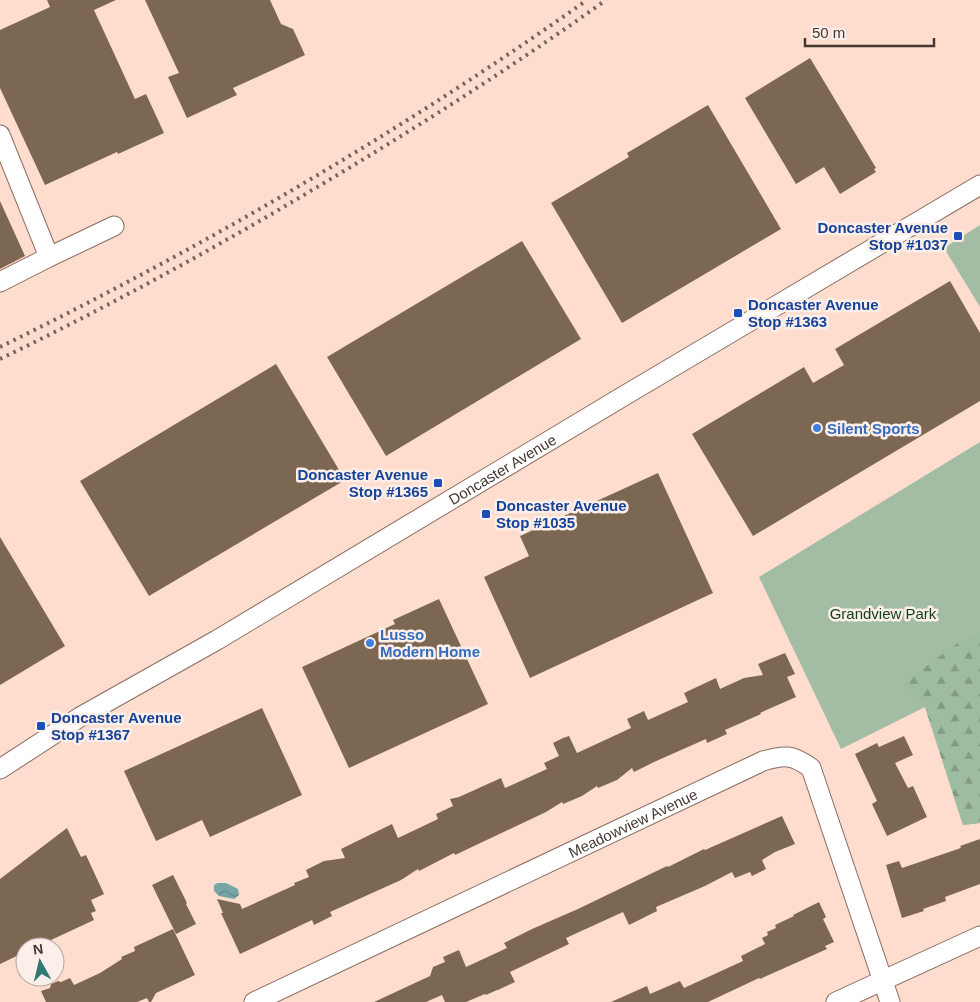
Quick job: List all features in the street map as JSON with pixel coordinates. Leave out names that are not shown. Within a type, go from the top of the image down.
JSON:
[{"type":"street","points":[[0,135],[50,257]]},
{"type":"street","name":"Doncaster Avenue","points":[[0,769],[80,717],[217,640],[622,397],[980,186]]},
{"type":"street","points":[[0,282],[114,226]]},
{"type":"street","name":"Meadowview Avenue","points":[[254,1002],[284,995],[763,761],[781,756],[802,762],[811,768],[890,1002]]},
{"type":"street","points":[[836,1002],[980,936]]},
{"type":"green space","points":[[980,225],[980,307],[944,248]]},
{"type":"green space","name":"Grandview Park","points":[[980,442],[980,823],[963,825],[925,707],[841,749],[759,577]]},
{"type":"green space","points":[[980,631],[980,823],[963,825],[925,707],[902,684],[959,642]]},
{"type":"water","points":[[226,883],[238,889],[239,895],[234,899],[219,896],[214,891],[214,885]]},
{"type":"building","points":[[47,0],[116,0],[94,10],[135,99],[146,94],[164,133],[45,185],[0,88],[0,30],[50,7]]},
{"type":"building","points":[[145,0],[270,0],[281,24],[293,29],[305,55],[233,88],[237,95],[187,118],[168,77],[179,73]]},
{"type":"building","points":[[810,58],[876,168],[874,169],[876,172],[840,194],[824,167],[796,184],[745,98]]},
{"type":"building","points":[[708,105],[781,229],[622,323],[551,203],[629,157],[627,153]]},
{"type":"building","points":[[0,201],[25,256],[0,269]]},
{"type":"building","points":[[522,241],[581,339],[386,456],[327,357]]},
{"type":"building","points":[[950,281],[980,333],[980,401],[753,536],[692,434],[804,367],[813,383],[844,365],[835,349]]},
{"type":"building","points":[[276,364],[345,480],[149,596],[80,481]]},
{"type":"building","points":[[658,473],[713,593],[530,678],[484,577],[529,556],[520,536]]},
{"type":"building","points":[[0,537],[65,646],[0,685]]},
{"type":"building","points":[[439,599],[488,704],[349,768],[302,667],[395,624],[393,620]]},
{"type":"building","points":[[785,653],[795,674],[787,677],[796,697],[725,730],[727,734],[707,743],[706,739],[634,772],[632,768],[617,780],[598,788],[597,786],[582,796],[563,804],[562,802],[546,812],[455,855],[454,853],[419,871],[418,869],[401,880],[330,912],[332,916],[314,925],[312,920],[240,954],[221,913],[223,913],[217,899],[240,904],[242,909],[309,877],[306,870],[324,861],[345,858],[341,849],[392,824],[398,838],[438,819],[436,814],[453,806],[450,799],[459,797],[501,778],[505,788],[547,769],[544,763],[559,756],[553,743],[563,738],[569,736],[577,753],[631,728],[627,719],[644,711],[648,720],[688,702],[684,693],[716,678],[720,689],[744,678],[763,675],[758,664]]},
{"type":"building","points":[[262,708],[302,795],[210,837],[202,820],[156,841],[124,771]]},
{"type":"building","points":[[904,736],[913,755],[895,763],[908,788],[913,786],[927,817],[887,836],[872,804],[877,801],[855,754],[877,743],[879,747]]},
{"type":"building","points":[[782,816],[795,844],[775,852],[762,860],[766,869],[752,876],[750,872],[735,878],[732,872],[656,907],[657,911],[629,925],[623,912],[566,938],[569,944],[510,972],[515,982],[466,1002],[445,1002],[442,995],[426,1002],[374,1002],[430,976],[433,967],[445,962],[443,957],[459,950],[466,967],[507,948],[504,943],[532,929],[704,849]]},
{"type":"building","points":[[67,828],[81,857],[86,855],[104,894],[91,900],[96,911],[91,913],[94,920],[57,937],[15,937],[15,957],[0,964],[0,879]]},
{"type":"building","points":[[980,839],[980,884],[945,897],[946,901],[923,909],[924,911],[902,918],[886,865],[899,861],[902,868],[961,848],[960,846]]},
{"type":"building","points":[[173,875],[196,924],[176,934],[152,885]]},
{"type":"building","points":[[819,902],[826,917],[823,919],[834,942],[825,946],[827,949],[708,1002],[611,1002],[647,986],[650,994],[680,981],[684,988],[743,961],[741,956],[765,944],[762,938],[768,935],[767,932],[776,928],[775,925]]},
{"type":"building","points":[[173,929],[195,975],[156,993],[151,1002],[147,998],[137,1002],[46,1002],[41,991],[50,987],[65,987],[65,980],[70,978],[74,985],[100,973],[122,959],[121,957],[135,951],[134,947]]},
{"type":"railway","points":[[0,347],[152,269],[301,185],[446,95],[587,0]]},
{"type":"railway","points":[[0,359],[211,249],[293,201],[472,91],[606,0]]},
{"type":"place","name":"Doncaster Avenue Stop #1037","points":[[958,236]]},
{"type":"place","name":"Doncaster Avenue Stop #1363","points":[[738,313]]},
{"type":"place","name":"Silent Sports","points":[[817,428]]},
{"type":"place","name":"Doncaster Avenue Stop #1365","points":[[438,483]]},
{"type":"place","name":"Doncaster Avenue Stop #1035","points":[[486,514]]},
{"type":"place","name":"Lusso Modern Home","points":[[370,643]]},
{"type":"place","name":"Doncaster Avenue Stop #1367","points":[[41,726]]}]
